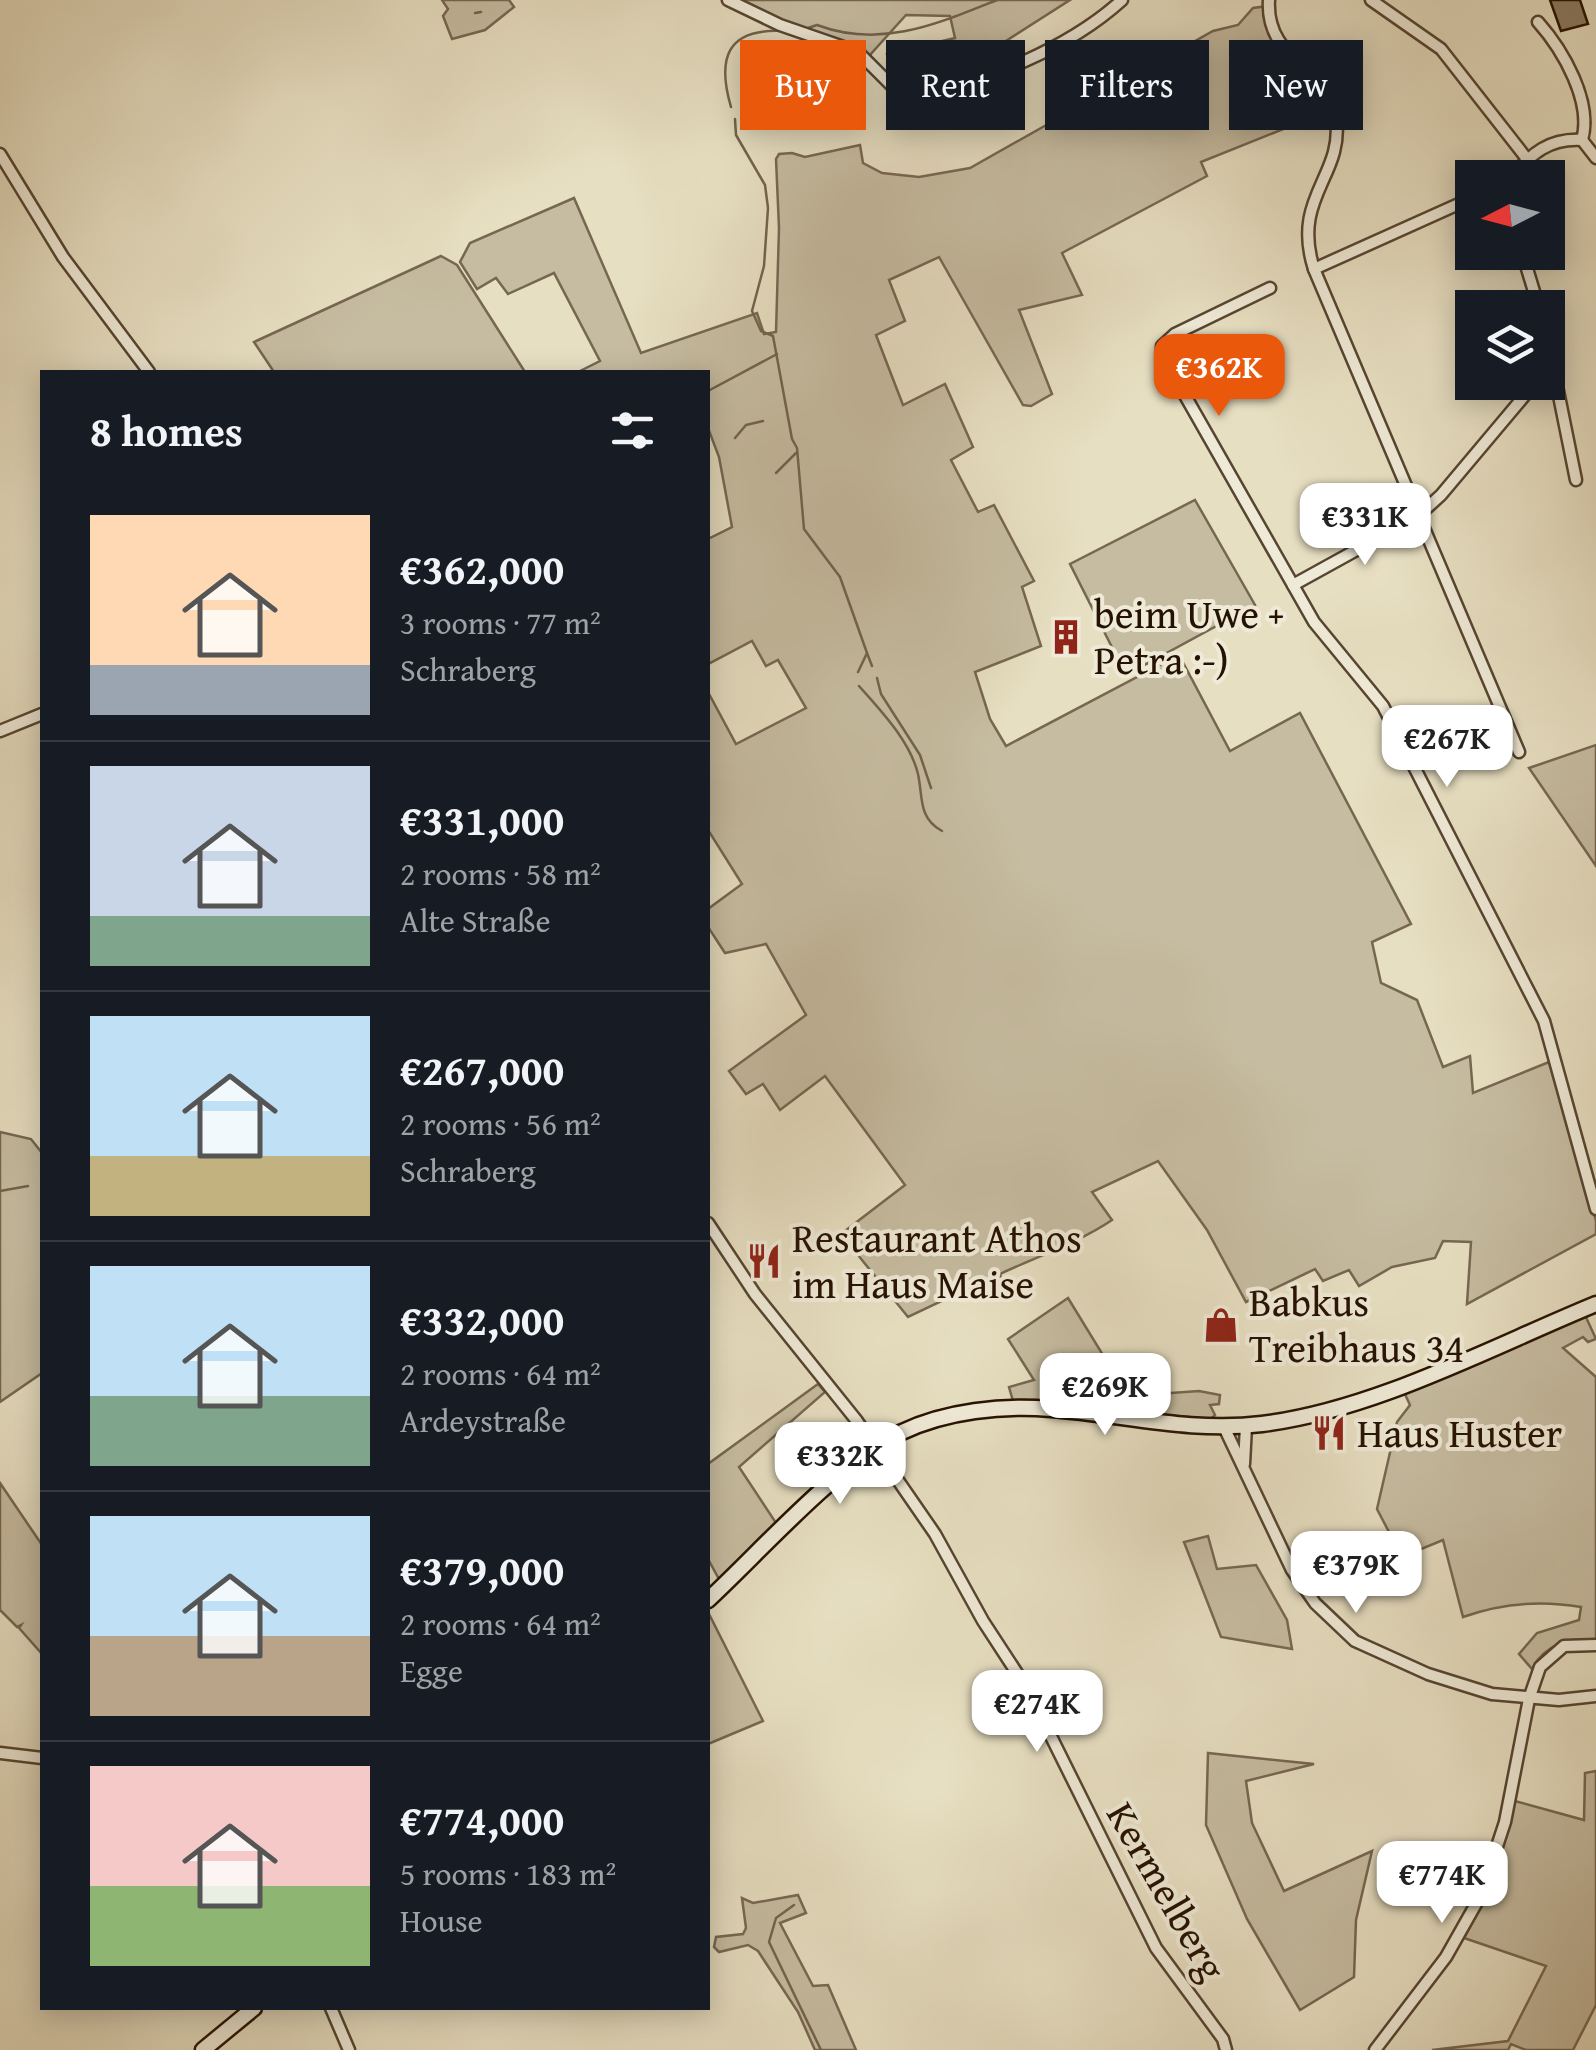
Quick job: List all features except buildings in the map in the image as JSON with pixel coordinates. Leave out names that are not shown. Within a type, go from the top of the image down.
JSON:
[{"type":"main road","points":[[710,1598],[828,1488],[876,1450],[903,1432],[938,1420],[1025,1408],[1162,1424],[1246,1426],[1341,1407],[1596,1304]]},
{"type":"main road","points":[[203,2050],[252,2010]]},
{"type":"street","points":[[728,0],[780,25],[858,52],[898,92],[915,100],[963,86],[1060,44],[1122,0]]},
{"type":"street","points":[[1269,0],[1270,22],[1277,39],[1289,57],[1322,87],[1336,118],[1332,156],[1306,229],[1314,270],[1519,752]]},
{"type":"street","points":[[1371,0],[1441,49],[1527,159],[1550,143],[1582,140]]},
{"type":"street","points":[[1538,22],[1562,52],[1584,118],[1582,140]]},
{"type":"street","points":[[1582,140],[1596,154]]},
{"type":"street","points":[[0,154],[64,256],[148,370]]},
{"type":"street","points":[[1314,270],[1455,206]]},
{"type":"street","points":[[1270,288],[1175,334],[1165,341],[1162,355],[1314,622],[1382,706],[1544,1021],[1596,1209]]},
{"type":"street","points":[[1251,296],[1257,311]]},
{"type":"street","points":[[1293,586],[1418,516],[1521,400]]},
{"type":"street","points":[[1560,400],[1576,480]]},
{"type":"street","points":[[0,731],[40,715]]},
{"type":"street","name":"Kermelberg","points":[[710,1226],[755,1294],[876,1450],[935,1534],[983,1621],[1028,1690],[1156,1948],[1224,2045],[1234,2050]]},
{"type":"street","points":[[1244,1464],[1246,1426]]},
{"type":"street","points":[[1224,1427],[1292,1570],[1315,1603],[1356,1642],[1428,1674],[1483,1692],[1529,1699],[1596,1696]]},
{"type":"street","points":[[1374,2050],[1446,1957],[1481,1894],[1505,1822],[1529,1699],[1540,1667],[1551,1653],[1564,1646],[1594,1644],[1596,1631]]},
{"type":"street","points":[[0,1753],[40,1758]]},
{"type":"street","points":[[332,2010],[349,2050]]},
{"type":"shaded area","points":[[442,0],[509,0],[514,7],[485,30],[452,39],[443,16],[448,9]]},
{"type":"shaded area","points":[[734,0],[1070,0],[1007,40],[946,40],[955,38],[950,16],[906,15],[869,56],[866,40],[830,40]]},
{"type":"shaded area","points":[[1268,6],[1275,40],[1229,40],[1229,130],[1281,130],[1201,162],[1207,176],[1062,253],[1082,295],[1019,310],[1052,394],[1031,406],[1023,405],[939,257],[889,280],[905,321],[876,335],[903,405],[945,384],[973,447],[951,460],[978,512],[994,505],[1034,581],[1022,587],[1041,646],[975,672],[990,719],[1006,746],[1179,655],[1230,751],[1300,713],[1411,924],[1372,942],[1381,983],[1417,1000],[1443,1067],[1470,1056],[1473,1093],[1549,1062],[1596,1221],[1596,1234],[1467,1304],[1471,1242],[1443,1241],[1435,1258],[1392,1267],[1359,1286],[1349,1270],[1323,1281],[1315,1269],[1246,1302],[1207,1230],[1158,1161],[1092,1192],[1112,1220],[1000,1274],[1002,1281],[980,1292],[975,1285],[908,1317],[841,1234],[905,1185],[825,1076],[780,1110],[763,1084],[746,1094],[729,1071],[806,1015],[766,944],[725,953],[710,930],[710,908],[742,884],[710,833],[710,696],[736,744],[806,708],[778,660],[766,666],[752,641],[710,663],[710,538],[732,527],[719,457],[710,433],[710,370],[582,370],[600,361],[554,273],[508,294],[496,278],[477,289],[460,262],[470,243],[574,198],[641,353],[757,313],[764,334],[776,332],[779,154],[805,157],[860,145],[863,163],[882,173],[919,177],[970,168],[1045,126],[1045,130],[1209,130],[1209,40],[1197,40],[1238,25],[1253,8]]},
{"type":"shaded area","points":[[441,256],[457,265],[524,370],[273,370],[254,342]]},
{"type":"shaded area","points":[[1195,500],[1255,605],[1126,675],[1070,564]]},
{"type":"shaded area","points":[[1596,745],[1596,866],[1529,768]]},
{"type":"shaded area","points":[[0,1132],[31,1139],[40,1150],[40,1374],[0,1402]]},
{"type":"shaded area","points":[[1068,1298],[1128,1396],[1199,1391],[1220,1395],[1219,1404],[1210,1405],[1215,1415],[1211,1419],[1013,1401],[1009,1387],[1034,1380],[1008,1339]]},
{"type":"shaded area","points":[[1585,1315],[1596,1339],[1588,1342],[1583,1337],[1563,1348],[1596,1377],[1596,1641],[1559,1644],[1543,1654],[1532,1669],[1519,1654],[1537,1633],[1579,1620],[1581,1607],[1521,1604],[1463,1617],[1443,1540],[1402,1557],[1377,1509],[1397,1422],[1410,1405],[1403,1390]]},
{"type":"shaded area","points":[[818,1384],[825,1392],[739,1467],[778,1526],[720,1581],[710,1563],[710,1463]]},
{"type":"shaded area","points":[[0,1483],[40,1542],[40,1652],[19,1628],[21,1625],[17,1627],[0,1610]]},
{"type":"shaded area","points":[[1208,1536],[1217,1569],[1256,1565],[1287,1620],[1292,1649],[1221,1637],[1184,1542]]},
{"type":"shaded area","points":[[710,1616],[763,1721],[710,1743]]},
{"type":"shaded area","points":[[1208,1753],[1314,1764],[1246,1781],[1252,1823],[1284,1891],[1372,1851],[1356,1920],[1354,1977],[1300,2010],[1247,1919],[1206,1825]]},
{"type":"shaded area","points":[[1596,1771],[1596,2005],[1573,2050],[1526,2050],[1511,2044],[1508,2050],[1432,2050],[1508,2041],[1546,1966],[1464,1938],[1486,1896],[1515,1801],[1584,1820],[1585,1773]]},
{"type":"shaded area","points":[[798,1895],[806,1913],[780,1923],[813,1986],[828,1985],[856,2050],[815,2050],[798,2012],[758,1951],[748,1945],[719,1952],[714,1947],[716,1937],[743,1934],[746,1928],[742,1898],[753,1903]]},
{"type":"waterway","points":[[808,28],[817,25],[864,35],[908,31],[997,0]]},
{"type":"waterway","points":[[475,13],[481,12]]},
{"type":"waterway","points":[[731,107],[725,74],[730,50],[749,35],[783,31]]},
{"type":"waterway","points":[[735,119],[736,135],[765,185],[768,208],[764,266],[752,311],[761,331],[773,336],[792,439],[797,448],[804,529],[840,577],[867,653],[858,672]]},
{"type":"waterway","points":[[710,390],[777,354]]},
{"type":"waterway","points":[[735,438],[746,425],[763,421]]},
{"type":"waterway","points":[[776,473],[796,453]]},
{"type":"waterway","points":[[867,653],[872,666]]},
{"type":"waterway","points":[[877,678],[881,694],[920,755],[931,788]]},
{"type":"waterway","points":[[859,686],[908,750],[918,774],[925,813],[942,831]]},
{"type":"waterway","points":[[0,1191],[28,1186]]},
{"type":"waterway","points":[[794,1905],[776,1918],[769,1942],[821,2050]]},
{"type":"place","name":"beim Uwe + Petra :-)","points":[[1066,637]]},
{"type":"place","name":"Restaurant Athos im Haus Maise","points":[[764,1261]]},
{"type":"place","name":"Babkus Treibhaus 34","points":[[1221,1325]]},
{"type":"place","name":"Haus Huster","points":[[1329,1433]]}]
